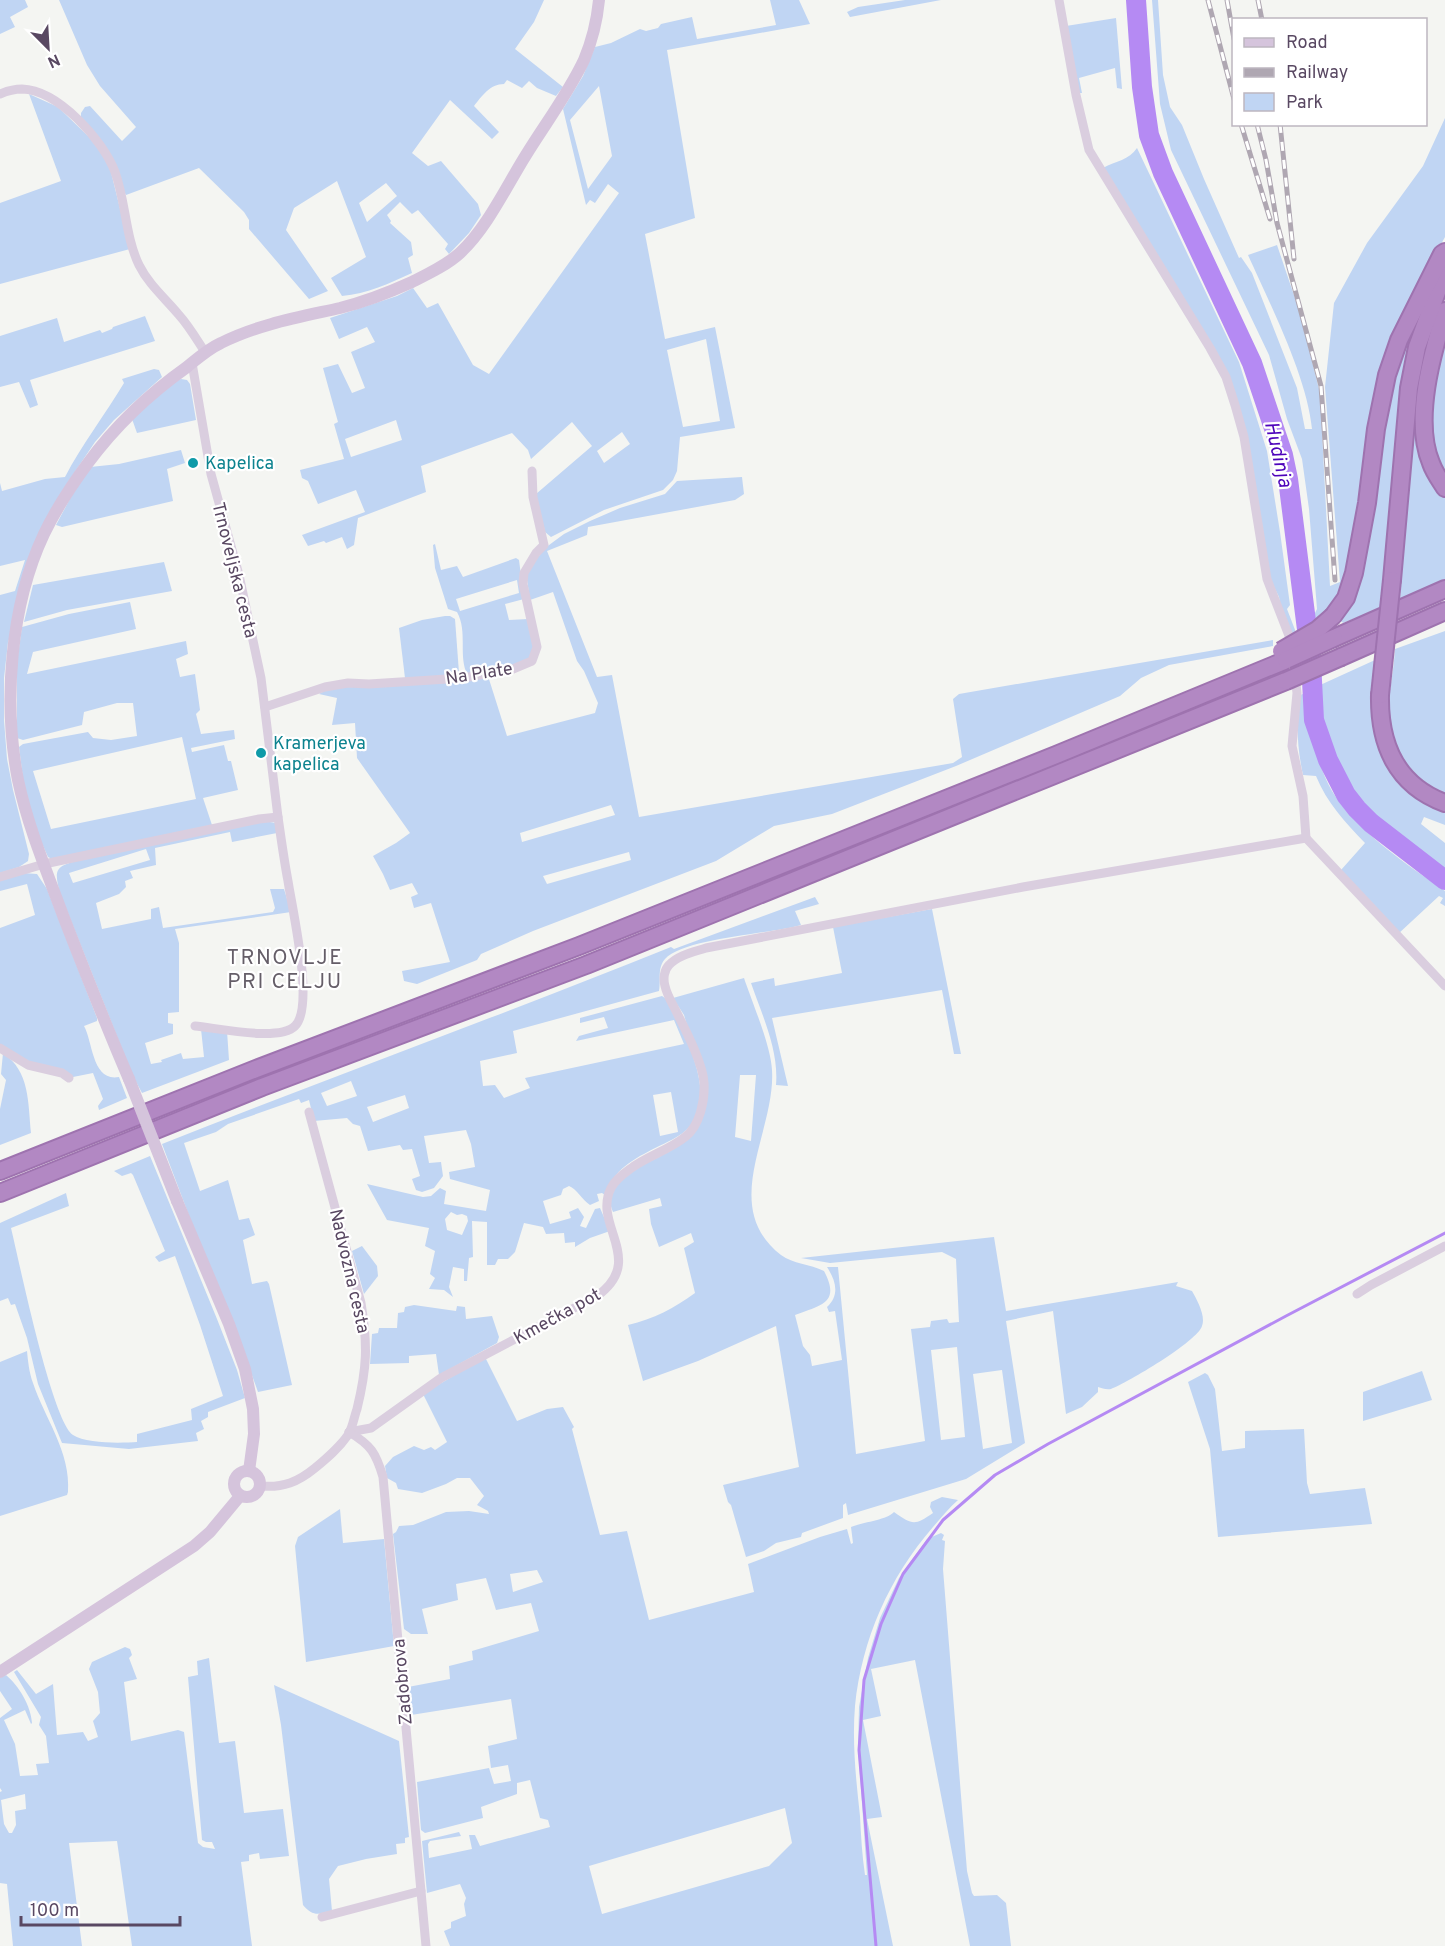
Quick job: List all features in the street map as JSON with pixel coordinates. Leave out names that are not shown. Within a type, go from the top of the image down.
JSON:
[{"type":"highway","points":[[0,1171],[256,1069],[590,942],[1056,755],[1256,672],[1282,656],[1333,616],[1346,598],[1354,573],[1367,503],[1376,429],[1388,375],[1399,340],[1445,252]]},
{"type":"highway","points":[[1445,270],[1417,346],[1409,388],[1380,695],[1380,720],[1389,753],[1400,771],[1413,784],[1429,796],[1445,803]]},
{"type":"highway","points":[[1445,311],[1431,362],[1424,421],[1430,463],[1445,488]]},
{"type":"highway","points":[[1282,656],[1334,638],[1445,589]]},
{"type":"highway","points":[[0,1193],[262,1087],[586,964],[1286,681],[1445,611]]},
{"type":"highway","points":[[1403,630],[1423,629],[1445,623]]},
{"type":"street","points":[[249,1471],[254,1434],[253,1408],[245,1369],[229,1324],[99,1007],[32,832],[18,780],[11,726],[11,674],[15,636],[27,582],[43,536],[62,501],[99,447],[133,410],[205,352],[244,332],[307,314],[344,307],[403,286],[459,254],[491,211],[570,86],[584,60],[599,0]]},
{"type":"street","points":[[1059,0],[1076,95],[1089,150],[1210,348],[1226,377],[1235,405],[1244,437],[1267,579],[1291,641],[1297,693],[1292,746],[1303,796],[1306,838],[1445,986]]},
{"type":"street","points":[[0,94],[23,89],[50,98],[78,121],[102,147],[117,180],[133,250],[140,266],[151,285],[179,315],[205,352]]},
{"type":"street","name":"Trnoveljska cesta","points":[[192,363],[211,474],[238,575],[265,707],[278,817],[299,939],[302,1014],[296,1026],[273,1034],[195,1026]]},
{"type":"street","name":"Na Plate","points":[[265,707],[325,687],[348,683],[369,684],[463,678],[513,669],[532,661],[537,647],[524,584],[524,573],[536,553],[544,545],[533,497],[532,471]]},
{"type":"street","points":[[0,877],[44,864],[278,817]]},
{"type":"street","name":"Kmečka pot","points":[[350,1432],[371,1428],[441,1378],[597,1296],[607,1289],[616,1277],[619,1264],[608,1212],[608,1196],[611,1186],[639,1162],[687,1136],[701,1111],[704,1096],[702,1071],[689,1037],[665,988],[664,978],[667,967],[675,960],[706,948],[1023,887],[1306,838]]},
{"type":"street","points":[[0,1048],[28,1065],[62,1073],[69,1078]]},
{"type":"street","name":"Nadvozna cesta","points":[[309,1112],[348,1253],[366,1331],[366,1367],[350,1432]]},
{"type":"street","points":[[1357,1294],[1445,1246]]},
{"type":"street","points":[[261,1486],[274,1487],[290,1484],[299,1479],[339,1447],[350,1432]]},
{"type":"street","name":"Zadobrova","points":[[350,1432],[374,1451],[383,1477],[426,1946]]},
{"type":"street","points":[[249,1471],[256,1474],[261,1486],[253,1496],[244,1497],[240,1496],[235,1489],[234,1480],[240,1473],[249,1471]]},
{"type":"street","points":[[0,1672],[194,1546],[210,1532],[240,1496]]},
{"type":"street","points":[[322,1917],[421,1892]]},
{"type":"green space","points":[[0,0],[25,0],[28,7],[10,17],[15,27],[0,34]]},
{"type":"green space","points":[[59,0],[544,0],[534,22],[515,49],[563,87],[556,96],[537,88],[529,81],[522,88],[507,80],[504,84],[490,88],[474,106],[499,132],[492,139],[450,100],[412,153],[428,166],[441,161],[478,204],[481,215],[469,233],[449,254],[445,249],[448,244],[418,210],[412,214],[400,202],[387,215],[390,223],[411,242],[413,255],[408,258],[412,273],[404,277],[369,290],[342,296],[331,278],[366,257],[337,181],[294,208],[286,230],[328,291],[309,299],[249,229],[249,220],[244,212],[199,168],[126,195],[81,119],[81,113],[85,107],[90,106],[122,141],[136,127],[100,86],[87,65]],"holes":[[[386,183],[397,196],[367,222],[359,203]]]},
{"type":"green space","points":[[770,0],[799,0],[810,24],[667,50],[695,218],[645,234],[665,339],[715,327],[735,428],[680,437],[677,471],[673,480],[663,490],[604,510],[551,537],[545,532],[536,494],[592,446],[572,422],[531,459],[528,450],[512,433],[421,466],[426,492],[358,518],[354,545],[347,549],[342,537],[308,546],[302,535],[365,512],[356,490],[318,504],[308,481],[302,478],[300,470],[344,459],[334,424],[338,422],[323,368],[338,364],[352,393],[365,388],[351,352],[375,342],[367,327],[339,339],[330,318],[397,296],[413,288],[427,308],[438,303],[473,365],[489,374],[619,193],[608,184],[595,203],[590,200],[586,205],[563,109],[583,76],[595,47],[611,43],[640,29],[646,31],[658,28],[661,24],[692,17],[697,39],[776,25]],"holes":[[[599,86],[612,156],[588,189],[570,120]],[[706,339],[720,421],[683,427],[667,350]],[[396,420],[402,440],[351,457],[345,439]],[[622,432],[630,444],[604,463],[597,451]]]},
{"type":"green space","points":[[905,0],[941,0],[850,17],[847,12],[858,7]]},
{"type":"green space","points":[[1152,0],[1158,0],[1163,75],[1170,107],[1182,125],[1239,258],[1241,257],[1252,273],[1297,388],[1305,429],[1312,429],[1309,409],[1295,364],[1248,255],[1277,245],[1299,310],[1320,393],[1330,586],[1340,582],[1325,387],[1334,303],[1367,243],[1423,166],[1445,118],[1445,237],[1412,297],[1350,572],[1335,603],[1333,602],[1315,622],[1317,609],[1309,509],[1302,459],[1287,419],[1269,355],[1171,150],[1160,104]]},
{"type":"green space","points":[[1116,18],[1122,89],[1117,88],[1115,68],[1079,78],[1082,93],[1078,93],[1066,26]]},
{"type":"green space","points":[[29,94],[58,107],[91,139],[105,158],[111,172],[130,249],[0,284],[0,203],[61,181]]},
{"type":"green space","points":[[1137,148],[1239,362],[1267,451],[1290,605],[1287,609],[1297,635],[1293,637],[1279,597],[1269,577],[1238,403],[1103,168],[1126,158]]},
{"type":"green space","points":[[145,316],[155,341],[30,380],[38,405],[30,408],[19,382],[0,387],[0,336],[57,318],[64,342],[100,330],[102,333]]},
{"type":"green space","points":[[1445,333],[1445,478],[1435,450],[1431,419],[1434,389]]},
{"type":"green space","points":[[1410,342],[1380,608],[1343,623],[1341,621],[1394,377],[1404,346]]},
{"type":"green space","points":[[154,369],[159,370],[162,377],[114,420],[95,442],[68,482],[8,642],[4,678],[7,759],[29,854],[28,861],[19,867],[0,873],[0,595],[15,591],[25,560],[0,566],[0,483],[2,491],[45,479],[65,477],[124,383],[122,379]]},
{"type":"green space","points":[[181,379],[187,380],[190,384],[196,420],[137,433],[132,419],[171,383]]},
{"type":"green space","points":[[1417,424],[1445,493],[1445,579],[1400,600],[1402,549],[1413,428]]},
{"type":"green space","points":[[181,450],[185,463],[167,469],[173,501],[62,527],[56,525],[90,467],[119,464]]},
{"type":"green space","points":[[742,477],[744,494],[735,500],[588,527],[587,535],[547,551],[597,677],[612,675],[639,817],[953,763],[962,757],[953,699],[959,694],[1273,640],[1273,646],[1169,665],[1141,678],[1120,696],[956,766],[832,814],[774,826],[716,861],[533,931],[481,954],[477,960],[417,984],[404,981],[402,971],[450,962],[431,903],[414,908],[411,897],[418,894],[412,883],[390,890],[373,856],[410,833],[357,758],[355,723],[332,725],[337,698],[319,694],[326,690],[343,687],[488,676],[507,736],[595,713],[598,703],[577,661],[553,592],[530,600],[526,573],[545,548],[564,534],[620,508],[665,494],[677,481]],"holes":[[[611,805],[615,815],[522,842],[520,833]],[[629,852],[631,860],[547,884],[543,876]]]},
{"type":"green space","points":[[435,544],[441,570],[457,566],[463,577],[516,558],[519,560],[524,599],[505,604],[509,620],[528,619],[534,644],[529,658],[514,666],[467,674],[463,659],[462,627],[457,612],[448,609],[435,568],[433,545]],"holes":[[[517,580],[519,593],[460,611],[456,599]]]},
{"type":"green space","points":[[164,562],[172,591],[67,610],[24,622],[33,585]]},
{"type":"green space","points":[[130,602],[136,629],[33,652],[27,674],[186,641],[188,654],[176,659],[180,677],[195,674],[200,710],[196,714],[201,734],[234,730],[235,739],[191,748],[192,752],[224,745],[228,761],[231,761],[238,790],[203,798],[212,825],[52,859],[48,857],[25,794],[19,747],[23,744],[88,732],[93,738],[111,740],[137,736],[133,703],[117,703],[84,712],[82,725],[23,740],[17,738],[17,662],[22,627],[69,614]],"holes":[[[182,737],[196,799],[51,829],[33,771]]]},
{"type":"green space","points":[[445,616],[455,619],[459,673],[456,676],[405,678],[399,628],[422,620]]},
{"type":"green space","points":[[1445,631],[1445,795],[1421,780],[1403,759],[1391,733],[1388,705],[1395,649]]},
{"type":"green space","points":[[1375,660],[1372,695],[1374,719],[1427,803],[1445,811],[1445,825],[1424,817],[1421,824],[1445,843],[1445,870],[1399,838],[1363,805],[1343,780],[1320,720],[1318,686]]},
{"type":"green space","points":[[1306,693],[1317,756],[1332,791],[1368,833],[1445,891],[1445,906],[1440,903],[1443,898],[1439,896],[1398,934],[1341,870],[1365,843],[1331,804],[1316,776],[1303,775],[1298,745],[1298,715],[1300,695]]},
{"type":"green space","points":[[264,821],[276,823],[277,833],[232,842],[230,832],[155,848],[156,865],[130,871],[133,878],[125,881],[126,887],[119,894],[96,903],[102,929],[151,919],[151,909],[159,907],[163,928],[273,912],[275,908],[270,889],[284,889],[291,912],[175,929],[179,943],[179,1012],[168,1013],[168,1023],[173,1024],[173,1034],[145,1043],[151,1064],[162,1062],[161,1060],[181,1053],[183,1059],[204,1057],[201,1029],[227,1031],[229,1060],[142,1093],[132,1074],[60,893],[57,878],[59,869],[66,864]],"holes":[[[146,849],[150,860],[73,883],[69,873]]]},
{"type":"green space","points":[[23,873],[37,874],[47,889],[97,1018],[97,1021],[84,1026],[98,1067],[110,1077],[119,1077],[127,1098],[99,1110],[98,1106],[103,1099],[93,1073],[73,1077],[63,1070],[32,1064],[0,1046],[0,928],[35,915],[27,884],[0,891],[0,881]]},
{"type":"green space","points":[[815,897],[819,904],[795,911],[801,925],[708,941],[675,952],[665,959],[661,966],[659,991],[513,1031],[517,1053],[480,1061],[483,1086],[495,1085],[504,1098],[530,1088],[525,1078],[684,1044],[674,1020],[576,1041],[579,1036],[608,1028],[604,1017],[580,1023],[580,1018],[662,996],[668,1000],[692,1053],[701,1092],[699,1110],[691,1126],[675,1138],[636,1158],[622,1169],[605,1195],[597,1194],[599,1201],[590,1205],[569,1186],[563,1189],[561,1195],[543,1201],[550,1224],[571,1218],[569,1212],[578,1208],[584,1217],[580,1226],[586,1228],[595,1209],[600,1208],[610,1231],[590,1238],[575,1247],[575,1242],[565,1243],[564,1233],[546,1234],[543,1227],[524,1223],[515,1252],[508,1259],[498,1259],[495,1265],[487,1265],[487,1222],[472,1221],[473,1257],[469,1258],[467,1281],[464,1281],[464,1269],[453,1267],[449,1287],[453,1297],[444,1290],[429,1289],[435,1278],[430,1274],[435,1251],[425,1246],[429,1228],[387,1220],[367,1184],[423,1197],[431,1196],[440,1188],[446,1191],[444,1204],[486,1211],[490,1190],[450,1179],[449,1172],[475,1167],[466,1130],[424,1136],[429,1163],[441,1162],[443,1176],[434,1188],[422,1192],[416,1190],[412,1179],[420,1176],[412,1149],[403,1150],[400,1145],[368,1151],[360,1126],[353,1124],[347,1118],[314,1121],[309,1100],[301,1103],[299,1099],[228,1124],[216,1132],[184,1143],[200,1191],[228,1180],[239,1220],[249,1218],[255,1235],[243,1240],[252,1284],[267,1281],[269,1284],[292,1385],[258,1392],[162,1144],[671,947],[674,949]],"holes":[[[351,1081],[357,1096],[327,1106],[321,1093]],[[671,1092],[678,1132],[660,1136],[653,1095]],[[405,1095],[409,1108],[373,1122],[367,1107]],[[451,1212],[467,1216],[468,1221],[462,1235],[447,1230],[445,1219]]]},
{"type":"green space","points":[[932,909],[961,1054],[954,1054],[942,990],[772,1018],[788,1086],[776,1085],[772,1046],[751,983],[774,978],[775,986],[842,973],[833,927]]},
{"type":"green space","points":[[744,978],[765,1037],[772,1070],[771,1094],[754,1167],[752,1191],[754,1214],[763,1236],[781,1255],[824,1271],[829,1282],[830,1290],[826,1301],[795,1315],[803,1346],[810,1355],[812,1366],[842,1360],[835,1311],[829,1312],[827,1307],[834,1298],[835,1288],[833,1277],[827,1267],[838,1267],[856,1454],[925,1441],[911,1329],[930,1327],[931,1321],[947,1319],[949,1323],[959,1322],[956,1259],[942,1252],[830,1263],[801,1258],[994,1237],[1006,1311],[1178,1282],[1176,1286],[1192,1291],[1202,1313],[1203,1322],[1198,1333],[1176,1351],[1131,1379],[1111,1389],[1098,1387],[1098,1392],[1082,1407],[1066,1414],[1053,1311],[1006,1321],[1025,1443],[966,1479],[848,1515],[846,1503],[843,1505],[843,1518],[802,1533],[801,1537],[776,1543],[764,1551],[746,1557],[723,1485],[799,1467],[776,1326],[698,1361],[643,1381],[628,1325],[663,1312],[695,1293],[684,1248],[694,1242],[691,1233],[659,1247],[651,1224],[649,1209],[662,1206],[660,1198],[613,1212],[610,1199],[614,1188],[623,1178],[683,1142],[708,1096],[684,1015],[673,998]],"holes":[[[740,1075],[756,1075],[751,1141],[735,1137]],[[957,1347],[965,1437],[941,1440],[931,1350]],[[1002,1370],[1012,1443],[983,1449],[973,1374]]]},
{"type":"green space","points":[[3,1053],[12,1060],[23,1078],[28,1099],[31,1133],[0,1145],[0,1109],[6,1080],[1,1074]]},
{"type":"green space","points":[[150,1156],[217,1319],[237,1370],[245,1398],[208,1412],[208,1417],[201,1421],[204,1429],[196,1433],[198,1441],[129,1449],[62,1443],[38,1384],[27,1338],[15,1304],[11,1305],[8,1298],[0,1301],[0,1223],[66,1193],[69,1206],[11,1228],[46,1372],[65,1423],[73,1435],[95,1441],[137,1442],[137,1434],[192,1420],[191,1409],[223,1396],[175,1256],[159,1262],[155,1257],[165,1251],[133,1175],[131,1173],[122,1176],[114,1171]]},
{"type":"green space","points":[[362,1246],[377,1266],[378,1276],[364,1294],[352,1251]]},
{"type":"green space","points":[[414,1305],[456,1311],[457,1306],[465,1307],[466,1319],[492,1316],[499,1337],[497,1343],[439,1375],[436,1354],[409,1356],[409,1363],[370,1364],[372,1334],[378,1333],[379,1328],[397,1328],[398,1313],[404,1312],[405,1307]]},
{"type":"green space","points":[[27,1351],[33,1383],[61,1449],[68,1477],[68,1492],[67,1495],[0,1516],[0,1362]]},
{"type":"green space","points":[[485,1357],[517,1421],[547,1409],[563,1407],[574,1427],[572,1429],[600,1535],[627,1531],[649,1620],[754,1592],[748,1564],[847,1529],[851,1544],[853,1543],[851,1527],[886,1517],[894,1512],[905,1519],[917,1522],[933,1513],[930,1507],[931,1502],[942,1497],[958,1500],[933,1527],[903,1567],[880,1610],[864,1657],[855,1706],[854,1733],[864,1868],[865,1875],[867,1875],[858,1747],[859,1707],[868,1658],[880,1618],[899,1578],[927,1539],[941,1533],[944,1535],[942,1540],[945,1541],[943,1569],[967,1871],[974,1896],[997,1895],[1006,1903],[1011,1946],[970,1946],[915,1660],[871,1669],[881,1716],[863,1720],[882,1817],[867,1819],[893,1946],[450,1946],[444,1931],[451,1928],[451,1922],[466,1916],[464,1904],[466,1898],[460,1884],[427,1893],[422,1841],[459,1832],[461,1836],[430,1841],[428,1844],[429,1858],[472,1849],[469,1835],[475,1835],[480,1846],[550,1827],[548,1820],[540,1818],[530,1780],[517,1783],[517,1794],[481,1807],[483,1818],[425,1833],[421,1830],[417,1782],[489,1768],[494,1784],[511,1781],[508,1765],[491,1768],[488,1746],[517,1739],[511,1699],[411,1715],[408,1687],[450,1679],[449,1666],[473,1660],[472,1651],[539,1631],[531,1603],[496,1610],[486,1578],[456,1584],[458,1600],[422,1609],[428,1634],[411,1634],[404,1629],[393,1534],[399,1526],[413,1525],[446,1512],[469,1511],[489,1514],[477,1505],[484,1496],[470,1478],[457,1478],[422,1493],[398,1489],[396,1483],[387,1478],[385,1466],[393,1457],[414,1446],[424,1450],[431,1447],[435,1450],[447,1442],[423,1394]],"holes":[[[537,1570],[543,1582],[513,1592],[510,1574]],[[785,1808],[792,1843],[769,1866],[602,1914],[589,1866]]]},
{"type":"green space","points":[[1422,1371],[1432,1400],[1363,1421],[1363,1392]]},
{"type":"green space","points":[[1205,1373],[1215,1389],[1222,1451],[1245,1448],[1245,1431],[1304,1429],[1307,1483],[1310,1494],[1365,1488],[1372,1524],[1218,1537],[1210,1449],[1188,1382]]},
{"type":"green space","points":[[340,1509],[343,1543],[384,1539],[394,1646],[306,1662],[295,1546],[298,1537]]},
{"type":"green space","points":[[125,1647],[130,1649],[132,1655],[129,1658],[137,1679],[124,1682],[131,1741],[178,1730],[184,1732],[198,1843],[203,1847],[215,1849],[212,1842],[202,1840],[188,1677],[198,1675],[197,1661],[209,1658],[219,1743],[235,1741],[244,1813],[283,1809],[289,1856],[260,1859],[259,1853],[249,1855],[249,1861],[241,1862],[252,1946],[132,1946],[117,1841],[69,1843],[82,1946],[13,1946],[7,1884],[0,1883],[0,1792],[2,1791],[0,1788],[0,1718],[12,1709],[0,1691],[0,1678],[6,1675],[15,1685],[27,1703],[31,1717],[31,1724],[25,1710],[4,1720],[15,1744],[20,1776],[38,1775],[36,1764],[49,1763],[46,1736],[39,1725],[41,1717],[14,1672],[17,1670],[36,1694],[53,1684],[57,1735],[83,1732],[88,1741],[98,1737],[93,1721],[100,1713],[98,1692],[89,1669],[92,1662]],"holes":[[[25,1794],[26,1809],[15,1811],[16,1825],[12,1833],[9,1833],[4,1824],[1,1800]]]},
{"type":"green space","points":[[274,1685],[399,1741],[409,1837],[405,1838],[405,1843],[396,1844],[397,1854],[338,1866],[329,1879],[332,1911],[319,1914],[312,1913],[303,1905]]},
{"type":"waterway","name":"Hudinja","points":[[1136,0],[1142,87],[1149,135],[1163,173],[1252,363],[1283,455],[1311,661],[1314,720],[1328,760],[1346,795],[1357,809],[1371,823],[1445,880]]},
{"type":"waterway","points":[[876,1946],[859,1750],[864,1680],[881,1624],[903,1574],[943,1520],[995,1475],[1048,1444],[1445,1233]]},
{"type":"railway","points":[[1208,0],[1232,91]]},
{"type":"railway","points":[[1227,0],[1232,28]]},
{"type":"railway","points":[[1258,0],[1262,18]]},
{"type":"railway","points":[[1242,126],[1270,219]]},
{"type":"railway","points":[[1258,126],[1277,223],[1321,386],[1335,580]]},
{"type":"railway","points":[[1280,126],[1294,259]]},
{"type":"place","name":"Kapelica","points":[[193,463]]},
{"type":"place","name":"Kramerjeva kapelica","points":[[261,753]]},
{"type":"district","name":"TRNOVLJE PRI CELJU","points":[[285,969]]}]
